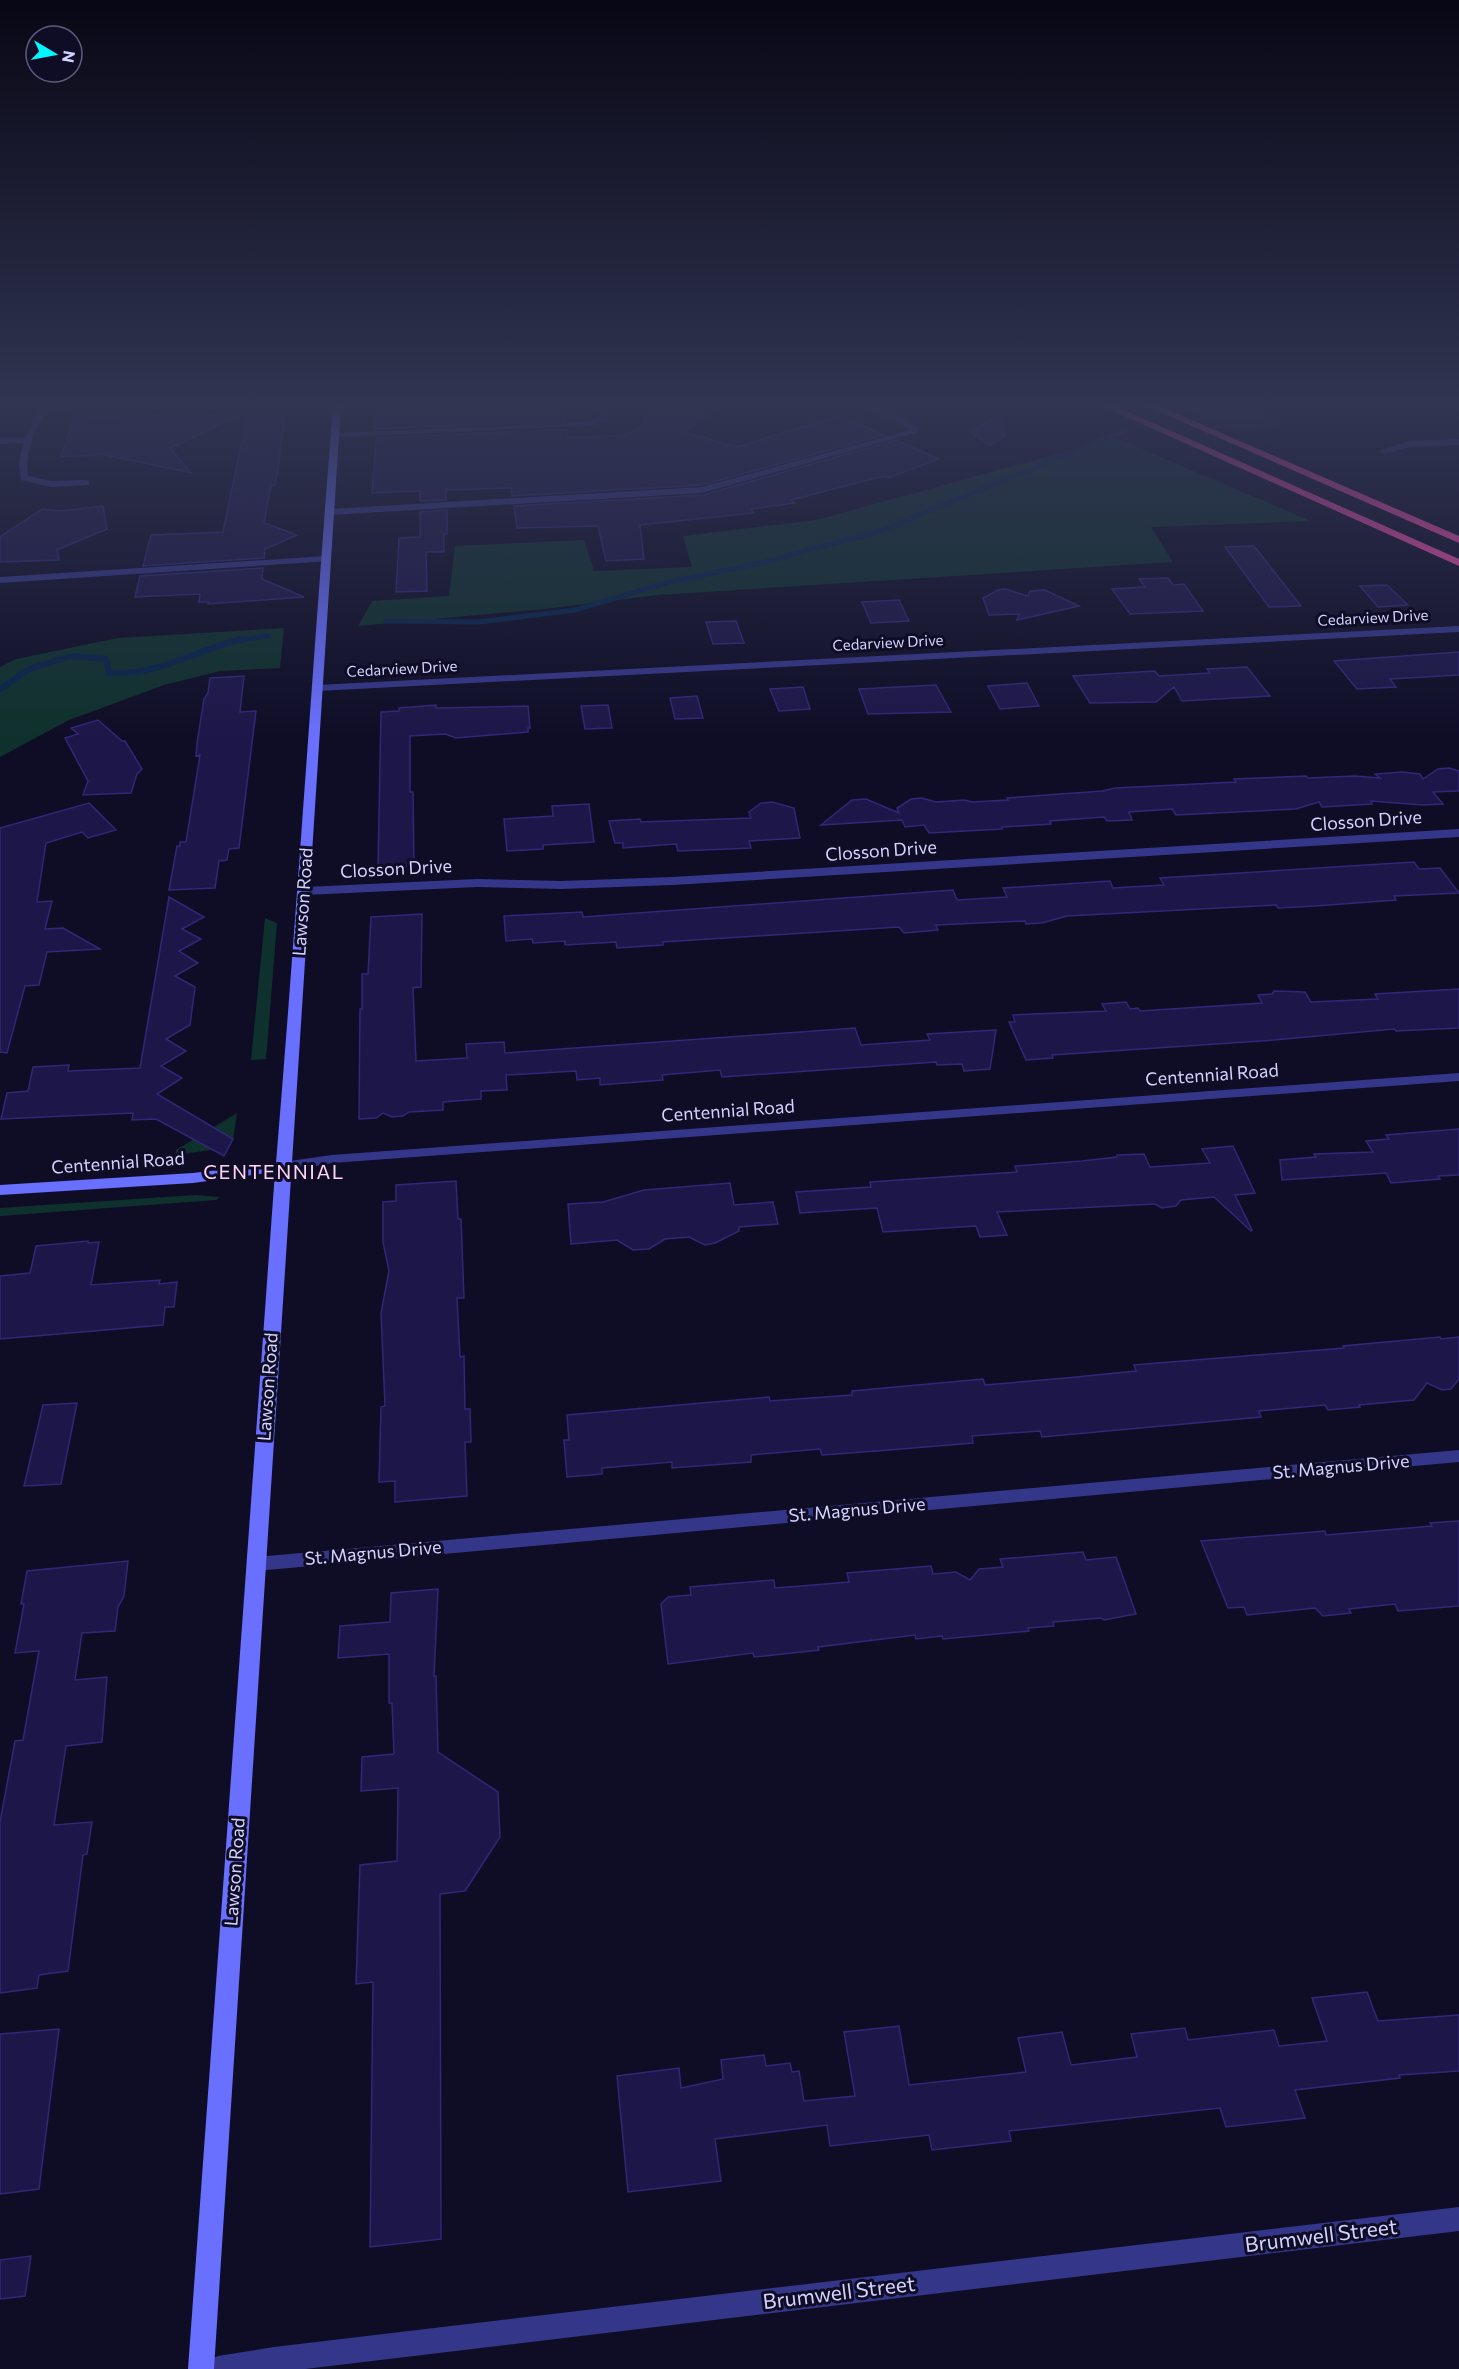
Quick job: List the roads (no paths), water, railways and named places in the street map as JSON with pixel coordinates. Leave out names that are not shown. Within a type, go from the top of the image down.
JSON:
[{"type":"highway","points":[[1353,516],[1459,563]]},
{"type":"highway","points":[[1403,516],[1459,540]]},
{"type":"street","name":"Lawson Road","points":[[201,2369],[330,516]]},
{"type":"street","points":[[0,580],[326,559]]},
{"type":"street","name":"Cedarview Drive","points":[[318,688],[1459,629]]},
{"type":"street","name":"Closson Drive","points":[[305,891],[477,883],[561,885],[673,881],[1459,833]]},
{"type":"street","name":"Centennial Road","points":[[0,1190],[192,1178],[332,1159],[1459,1077]]},
{"type":"street","name":"St. Magnus Drive","points":[[256,1564],[1459,1456]]},
{"type":"street","name":"Brumwell Street","points":[[218,2369],[1459,2219]]},
{"type":"waterway","points":[[386,621],[479,622],[575,610],[669,582],[757,564],[880,531],[918,516]]},
{"type":"waterway","points":[[235,641],[268,636]]},
{"type":"waterway","points":[[235,641],[242,639]]},
{"type":"waterway","points":[[0,689],[29,669],[71,656],[106,659],[109,673],[127,673],[160,666],[235,641]]},
{"type":"district","name":"CENTENNIAL","points":[[274,1172]]}]
